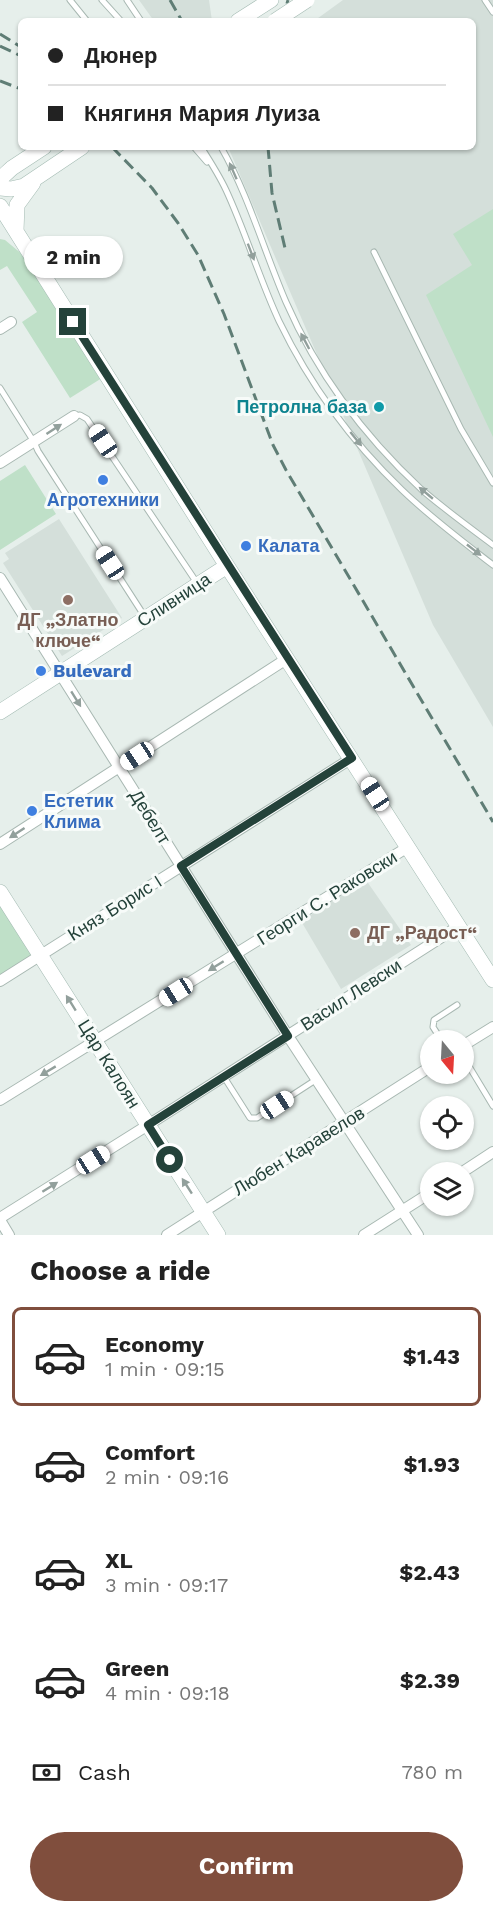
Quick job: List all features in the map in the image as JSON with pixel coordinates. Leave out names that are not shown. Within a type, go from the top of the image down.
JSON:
[{"type":"main road","points":[[243,18],[271,0]]},
{"type":"main road","points":[[279,18],[307,0]]},
{"type":"main road","points":[[0,179],[39,150]]},
{"type":"main road","points":[[0,188],[11,189],[24,186],[77,150]]},
{"type":"main road","points":[[17,234],[17,205],[21,196],[37,178]]},
{"type":"main road","points":[[0,206],[227,566],[493,980]]},
{"type":"main road","points":[[0,222],[17,234]]},
{"type":"main road","name":"Сливница","points":[[0,712],[227,566]]},
{"type":"main road","name":"Цар Калоян","points":[[0,892],[218,1235]]},
{"type":"street","points":[[0,329],[11,322]]},
{"type":"street","points":[[0,464],[74,416]]},
{"type":"street","name":"Дебелт","points":[[0,580],[288,1036],[418,1235]]},
{"type":"street","points":[[0,844],[288,658]]},
{"type":"street","name":"Княз Борис I","points":[[0,981],[352,758]]},
{"type":"street","name":"Георги С. Раковски","points":[[0,1100],[408,847]]},
{"type":"street","name":"Васил Левски","points":[[0,1219],[459,926]]},
{"type":"street","points":[[474,1039],[493,1027]]},
{"type":"street","name":"Любен Каравелов","points":[[167,1235],[420,1074]]},
{"type":"street","points":[[474,1164],[493,1152]]},
{"type":"street","points":[[364,1235],[420,1200]]},
{"type":"street","points":[[0,1219],[9,1235]]},
{"type":"lane","points":[[70,0],[85,18]]},
{"type":"lane","points":[[102,0],[118,18]]},
{"type":"lane","points":[[129,0],[139,18]]},
{"type":"lane","points":[[485,0],[493,12]]},
{"type":"lane","points":[[197,150],[220,177]]},
{"type":"lane","points":[[203,150],[230,198],[267,295],[295,352],[314,382],[357,441],[403,492],[493,565]]},
{"type":"lane","points":[[222,150],[244,195],[286,302],[304,341],[324,373],[348,408],[402,471],[423,491],[493,545]]},
{"type":"lane","points":[[374,252],[461,429],[493,483]]},
{"type":"lane","points":[[0,388],[146,619]]},
{"type":"lane","points":[[74,416],[84,417],[91,423],[198,585]]},
{"type":"lane","points":[[435,1030],[434,1020],[457,1005]]},
{"type":"lane","points":[[474,1075],[493,1106]]},
{"type":"lane","points":[[224,1077],[250,1118],[257,1118],[317,1079]]},
{"type":"shaded area","points":[[139,0],[209,0],[212,18],[152,18]]},
{"type":"shaded area","points":[[343,0],[493,0],[493,727],[433,625],[229,150],[476,150],[476,18],[318,18]]},
{"type":"shaded area","name":"ДГ „Златно ключе“","points":[[59,519],[122,618],[62,656],[3,563],[9,559],[5,553]]},
{"type":"shaded area","name":"ДГ „Радост“","points":[[366,880],[411,945],[341,989],[301,921]]},
{"type":"green space","points":[[493,209],[493,437],[426,295],[472,265],[453,234]]},
{"type":"green space","points":[[0,239],[5,240],[23,255],[102,378],[70,398],[22,322],[37,312],[7,266],[0,270]]},
{"type":"green space","points":[[25,465],[56,514],[0,550],[0,481]]},
{"type":"green space","points":[[0,903],[34,956],[0,978]]},
{"type":"railway","points":[[170,0],[180,18]]},
{"type":"railway","points":[[283,18],[288,0]]},
{"type":"railway","points":[[0,34],[18,45]]},
{"type":"railway","points":[[0,46],[18,55]]},
{"type":"railway","points":[[0,81],[18,88]]},
{"type":"railway","points":[[115,150],[152,188],[198,255],[224,314],[273,445],[286,470],[493,822]]},
{"type":"railway","points":[[268,150],[272,193],[285,248]]},
{"type":"place","name":"Петролна база","points":[[379,407]]},
{"type":"place","name":"Агротехники","points":[[103,480]]},
{"type":"place","name":"Калата","points":[[246,546]]},
{"type":"place","name":"ДГ „Златно ключе“","points":[[68,600]]},
{"type":"place","name":"Bulevard","points":[[41,671]]},
{"type":"place","name":"Естетик Клима","points":[[32,811]]},
{"type":"place","name":"ДГ „Радост“","points":[[355,933]]},
{"type":"route","points":[[73,322],[202,523],[227,566],[352,758],[181,866],[288,1036],[148,1125],[170,1160]]}]
